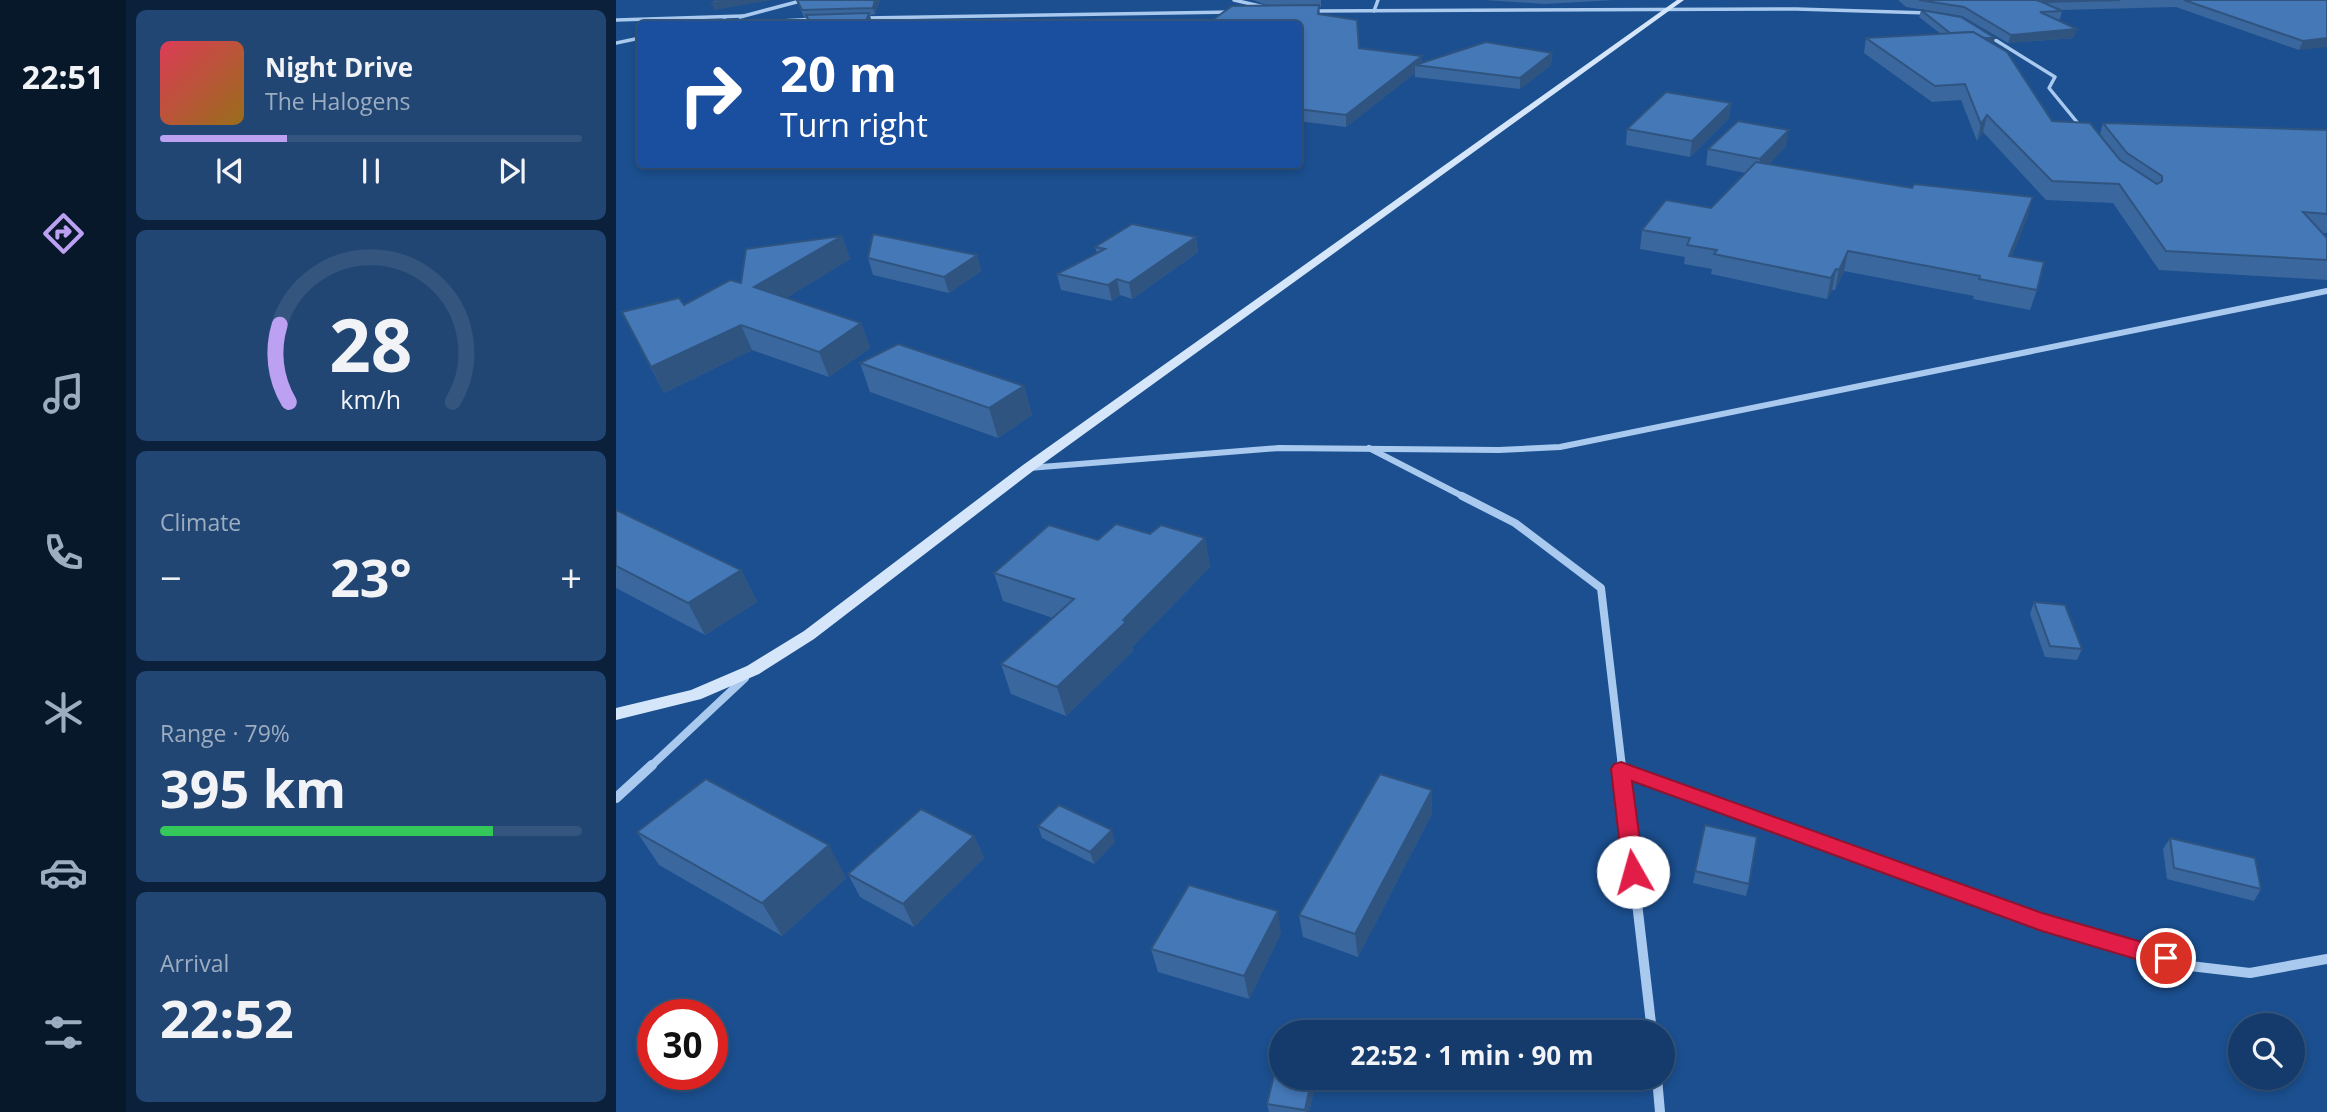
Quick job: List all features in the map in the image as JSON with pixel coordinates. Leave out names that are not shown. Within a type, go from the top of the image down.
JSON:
[{"type":"street","points":[[720,21],[804,0]]},
{"type":"street","points":[[1234,0],[1265,10],[1251,12]]},
{"type":"street","points":[[1374,11],[1378,0]]},
{"type":"street","points":[[616,714],[695,695],[753,670],[809,635],[1028,468],[1681,0]]},
{"type":"street","points":[[1508,9],[1511,1]]},
{"type":"street","points":[[1306,11],[1880,10],[1936,14]]},
{"type":"street","points":[[864,18],[1237,12]]},
{"type":"street","points":[[616,20],[743,16]]},
{"type":"street","points":[[782,21],[822,19]]},
{"type":"street","points":[[1982,32],[2055,77],[2049,88],[2085,132]]},
{"type":"street","points":[[616,43],[637,39]]},
{"type":"street","points":[[1028,468],[1296,448],[1366,446],[1527,450],[1560,447],[2327,291]]},
{"type":"street","points":[[1366,446],[1515,523],[1601,588],[1651,1020]]},
{"type":"street","points":[[616,798],[753,670]]},
{"type":"street","points":[[1621,769],[2042,922],[2190,966],[2250,973],[2327,959]]},
{"type":"street","points":[[1658,1090],[1660,1112]]},
{"type":"building","points":[[797,0],[875,0],[873,8],[802,10]]},
{"type":"building","points":[[1919,0],[2036,0],[2062,11],[2040,12],[2077,29],[2011,35],[1964,7]]},
{"type":"building","points":[[2042,0],[2120,0],[2042,2]]},
{"type":"building","points":[[2184,0],[2327,0],[2327,38],[2303,41]]},
{"type":"building","points":[[1319,5],[1318,14],[1357,20],[1359,48],[1422,56],[1346,115],[1302,110],[1302,21],[1211,21],[1232,6]]},
{"type":"building","points":[[1921,10],[1961,17],[1995,38],[1984,38],[1973,32],[1950,33]]},
{"type":"building","points":[[869,13],[866,21],[809,21],[806,15]]},
{"type":"building","points":[[1973,32],[2007,52],[2052,121],[2090,123],[2120,160],[2157,184],[2162,181],[2162,176],[2127,153],[2103,123],[2327,130],[2327,214],[2303,212],[2327,238],[2327,260],[2166,251],[2119,184],[2052,181],[1987,115],[1981,124],[1965,84],[1935,86],[1866,38]]},
{"type":"building","points":[[1486,42],[1552,53],[1520,78],[1415,65]]},
{"type":"building","points":[[1666,92],[1731,103],[1692,141],[1627,129]]},
{"type":"building","points":[[1738,121],[1789,130],[1760,159],[1708,149]]},
{"type":"building","points":[[1756,162],[1912,188],[1914,184],[2033,197],[2009,256],[2044,262],[2037,290],[1979,279],[1980,276],[1848,251],[1839,270],[1836,269],[1831,278],[1714,254],[1717,250],[1687,245],[1690,238],[1642,230],[1666,200],[1711,208]]},
{"type":"building","points":[[1132,224],[1196,237],[1129,283],[1117,279],[1108,285],[1057,274],[1105,249],[1095,247]]},
{"type":"building","points":[[873,234],[977,255],[944,277],[868,258]]},
{"type":"building","points":[[842,236],[754,287],[861,323],[819,352],[741,325],[651,367],[622,312],[679,298],[684,305],[730,280],[741,283],[746,249]]},
{"type":"building","points":[[898,344],[1024,386],[989,408],[860,363]]},
{"type":"building","points":[[616,510],[741,570],[688,603],[616,566]]},
{"type":"building","points":[[1116,524],[1150,534],[1161,525],[1205,538],[1123,620],[1126,622],[1057,687],[1001,664],[1074,599],[994,573],[1049,525],[1098,540]]},
{"type":"building","points":[[2034,602],[2065,605],[2082,649],[2050,646]]},
{"type":"building","points":[[1380,774],[1432,790],[1355,934],[1299,915]]},
{"type":"building","points":[[706,779],[829,845],[762,903],[637,832]]},
{"type":"building","points":[[1059,805],[1112,830],[1090,852],[1038,826]]},
{"type":"building","points":[[921,809],[974,836],[903,904],[848,874]]},
{"type":"building","points":[[1705,825],[1757,837],[1749,884],[1695,871]]},
{"type":"building","points":[[2170,838],[2255,858],[2261,889],[2174,868]]},
{"type":"building","points":[[1189,885],[1278,911],[1244,976],[1151,949]]},
{"type":"building","points":[[1270,1090],[1309,1090],[1305,1110],[1267,1104]]},
{"type":"route","points":[[1633,872],[1621,769],[2042,922],[2166,958]]}]
